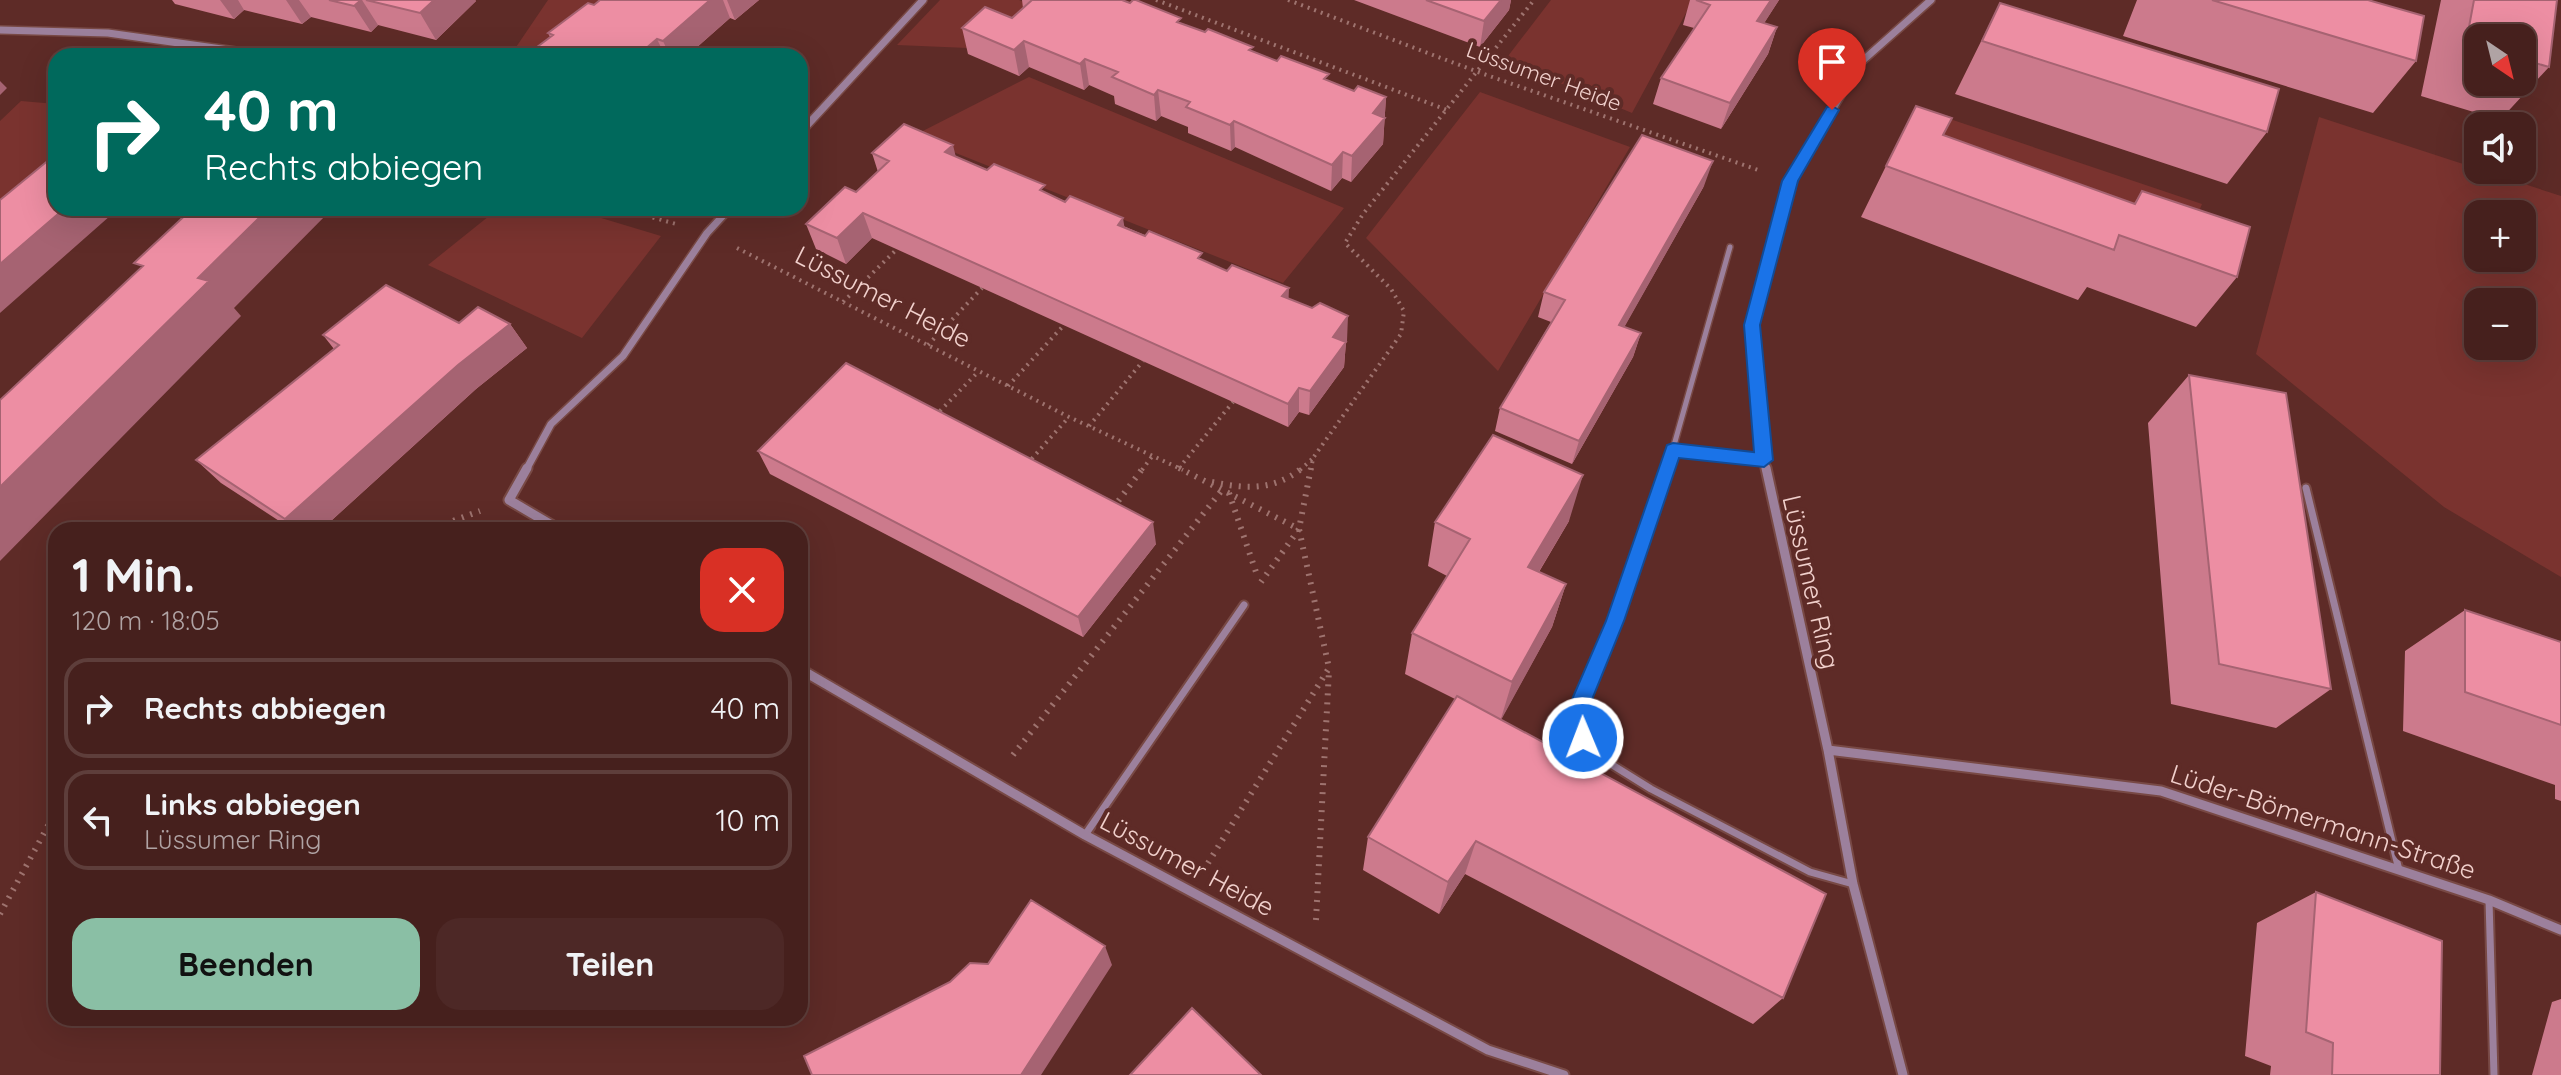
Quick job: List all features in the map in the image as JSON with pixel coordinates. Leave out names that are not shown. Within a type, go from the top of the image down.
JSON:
[{"type":"street","points":[[808,124],[923,0]]},
{"type":"street","name":"Lüssumer Ring","points":[[1903,1075],[1853,884],[1828,750],[1764,460],[1752,325],[1790,181],[1860,63],[1930,0]]},
{"type":"street","points":[[0,30],[108,33],[214,48]]},
{"type":"street","points":[[546,522],[509,500],[551,424],[623,356],[707,233],[723,216]]},
{"type":"street","name":"Lüssumer Heide","points":[[808,674],[1085,835],[1488,1050],[1564,1075]]},
{"type":"street","name":"Lüder-Bömermann-Straße","points":[[1828,750],[2161,791],[2489,900],[2561,930]]},
{"type":"lane","points":[[1730,247],[1673,450],[1615,621],[1583,697],[1578,717],[1583,738],[1598,756],[1651,789],[1810,872],[1853,884]]},
{"type":"lane","points":[[1673,450],[1764,460]]},
{"type":"lane","points":[[2306,488],[2399,870]]},
{"type":"lane","points":[[1085,835],[1244,605]]},
{"type":"lane","points":[[2489,900],[2494,1075]]},
{"type":"path","points":[[1156,0],[1447,110]]},
{"type":"path","name":"Lüssumer Heide","points":[[1288,0],[1478,72],[1790,181]]},
{"type":"path","points":[[1208,481],[1241,489],[1271,486],[1290,480],[1313,458],[1401,334],[1404,311],[1391,289],[1345,243],[1363,214],[1534,0]]},
{"type":"path","name":"Lüssumer Heide","points":[[647,216],[707,233],[1069,417],[1208,481],[1299,529]]},
{"type":"path","points":[[843,302],[897,249]]},
{"type":"path","points":[[928,345],[982,288]]},
{"type":"path","points":[[1008,386],[1064,325]]},
{"type":"path","points":[[1089,426],[1143,361]]},
{"type":"path","points":[[927,424],[979,371]]},
{"type":"path","points":[[1179,468],[1233,402]]},
{"type":"path","points":[[1020,473],[1069,417]]},
{"type":"path","points":[[1106,518],[1153,455]]},
{"type":"path","points":[[1313,458],[1299,529],[1329,668],[1314,957]]},
{"type":"path","points":[[1225,492],[1260,583],[1299,529]]},
{"type":"path","points":[[992,781],[1225,492]]},
{"type":"path","points":[[450,522],[509,500]]},
{"type":"path","points":[[1191,891],[1329,668]]},
{"type":"path","points":[[0,914],[48,826]]},
{"type":"shaded area","points":[[548,0],[631,0],[568,48],[515,48]]},
{"type":"shaded area","points":[[940,0],[1019,0],[1032,5],[968,48],[897,45]]},
{"type":"shaded area","points":[[1551,0],[1693,0],[1632,113],[1505,60]]},
{"type":"shaded area","points":[[1029,77],[1344,208],[1283,283],[913,136]]},
{"type":"shaded area","points":[[1480,92],[1630,147],[1498,371],[1366,238]]},
{"type":"shaded area","points":[[21,101],[48,103],[48,180],[0,222],[0,121]]},
{"type":"shaded area","points":[[2319,117],[2464,164],[2464,184],[2524,184],[2561,196],[2561,577],[2444,507],[2256,354]]},
{"type":"shaded area","points":[[1947,118],[2202,204],[2179,259],[1933,175]]},
{"type":"shaded area","points":[[489,216],[595,216],[661,236],[582,338],[428,265]]},
{"type":"building","points":[[329,0],[361,0],[354,6]]},
{"type":"building","points":[[366,0],[434,0],[420,13]]},
{"type":"building","points":[[600,0],[710,0],[663,41],[657,39],[646,48],[536,48],[553,35],[548,33],[588,3],[594,5]]},
{"type":"building","points":[[1032,0],[1122,0],[1130,3],[1136,0],[1181,18],[1177,22],[1205,32],[1208,29],[1253,47],[1249,50],[1277,61],[1281,56],[1329,74],[1324,79],[1354,91],[1358,86],[1386,97],[1373,113],[1385,118],[1352,156],[1343,152],[1332,165],[1234,121],[1230,125],[1186,107],[1190,102],[1158,90],[1154,95],[1112,77],[1118,72],[1085,59],[1080,64],[1024,41],[1014,50],[962,28],[985,7],[1012,18]]},
{"type":"building","points":[[1426,0],[1501,0],[1484,21]]},
{"type":"building","points":[[1696,0],[1771,0],[1757,21],[1777,27],[1730,103],[1661,78],[1710,5]]},
{"type":"building","points":[[2212,0],[2368,0],[2424,16],[2416,61]]},
{"type":"building","points":[[2474,0],[2557,0],[2549,67],[2536,63],[2536,24],[2470,24]]},
{"type":"building","points":[[2000,3],[2279,89],[2267,132],[1982,41]]},
{"type":"building","points":[[1916,106],[1952,118],[1943,135],[2135,204],[2142,191],[2250,227],[2237,277],[2119,235],[2114,250],[1886,166]]},
{"type":"building","points":[[904,124],[953,145],[945,152],[987,170],[994,164],[1045,185],[1040,190],[1065,202],[1070,196],[1123,218],[1118,225],[1145,236],[1149,231],[1202,253],[1198,258],[1227,271],[1232,265],[1289,288],[1282,296],[1312,308],[1320,303],[1348,316],[1333,337],[1346,342],[1310,391],[1299,388],[1288,404],[863,213],[837,238],[806,224],[845,187],[856,192],[889,161],[872,153]]},
{"type":"building","points":[[1642,135],[1713,161],[1619,325],[1641,333],[1579,441],[1500,408],[1565,300],[1544,292]]},
{"type":"building","points":[[48,161],[48,216],[56,216],[0,264],[0,200]]},
{"type":"building","points":[[184,216],[261,216],[198,278],[209,281],[0,487],[0,400],[143,266],[134,263]]},
{"type":"building","points":[[386,285],[459,323],[478,307],[510,324],[458,365],[285,519],[196,460],[339,345],[323,335]]},
{"type":"building","points":[[846,363],[1153,522],[1078,617],[758,451]]},
{"type":"building","points":[[2189,375],[2286,393],[2331,689],[2219,664]]},
{"type":"building","points":[[1493,435],[1583,475],[1528,567],[1566,584],[1512,682],[1412,633],[1470,539],[1435,522]]},
{"type":"building","points":[[2465,610],[2561,642],[2561,725],[2465,692]]},
{"type":"building","points":[[1457,696],[1826,894],[1783,998],[1476,841],[1448,882],[1368,837]]},
{"type":"building","points":[[2316,892],[2442,941],[2440,1075],[2332,1075],[2333,1043],[2306,1032]]},
{"type":"building","points":[[1031,900],[1105,946],[1021,1075],[812,1075],[804,1056],[950,982],[970,963],[988,964]]},
{"type":"building","points":[[1192,1008],[1261,1075],[1130,1075]]},
{"type":"route","points":[[1583,738],[1578,717],[1583,697],[1615,621],[1657,505],[1673,450],[1764,460],[1752,325],[1790,181],[1832,110]]}]
